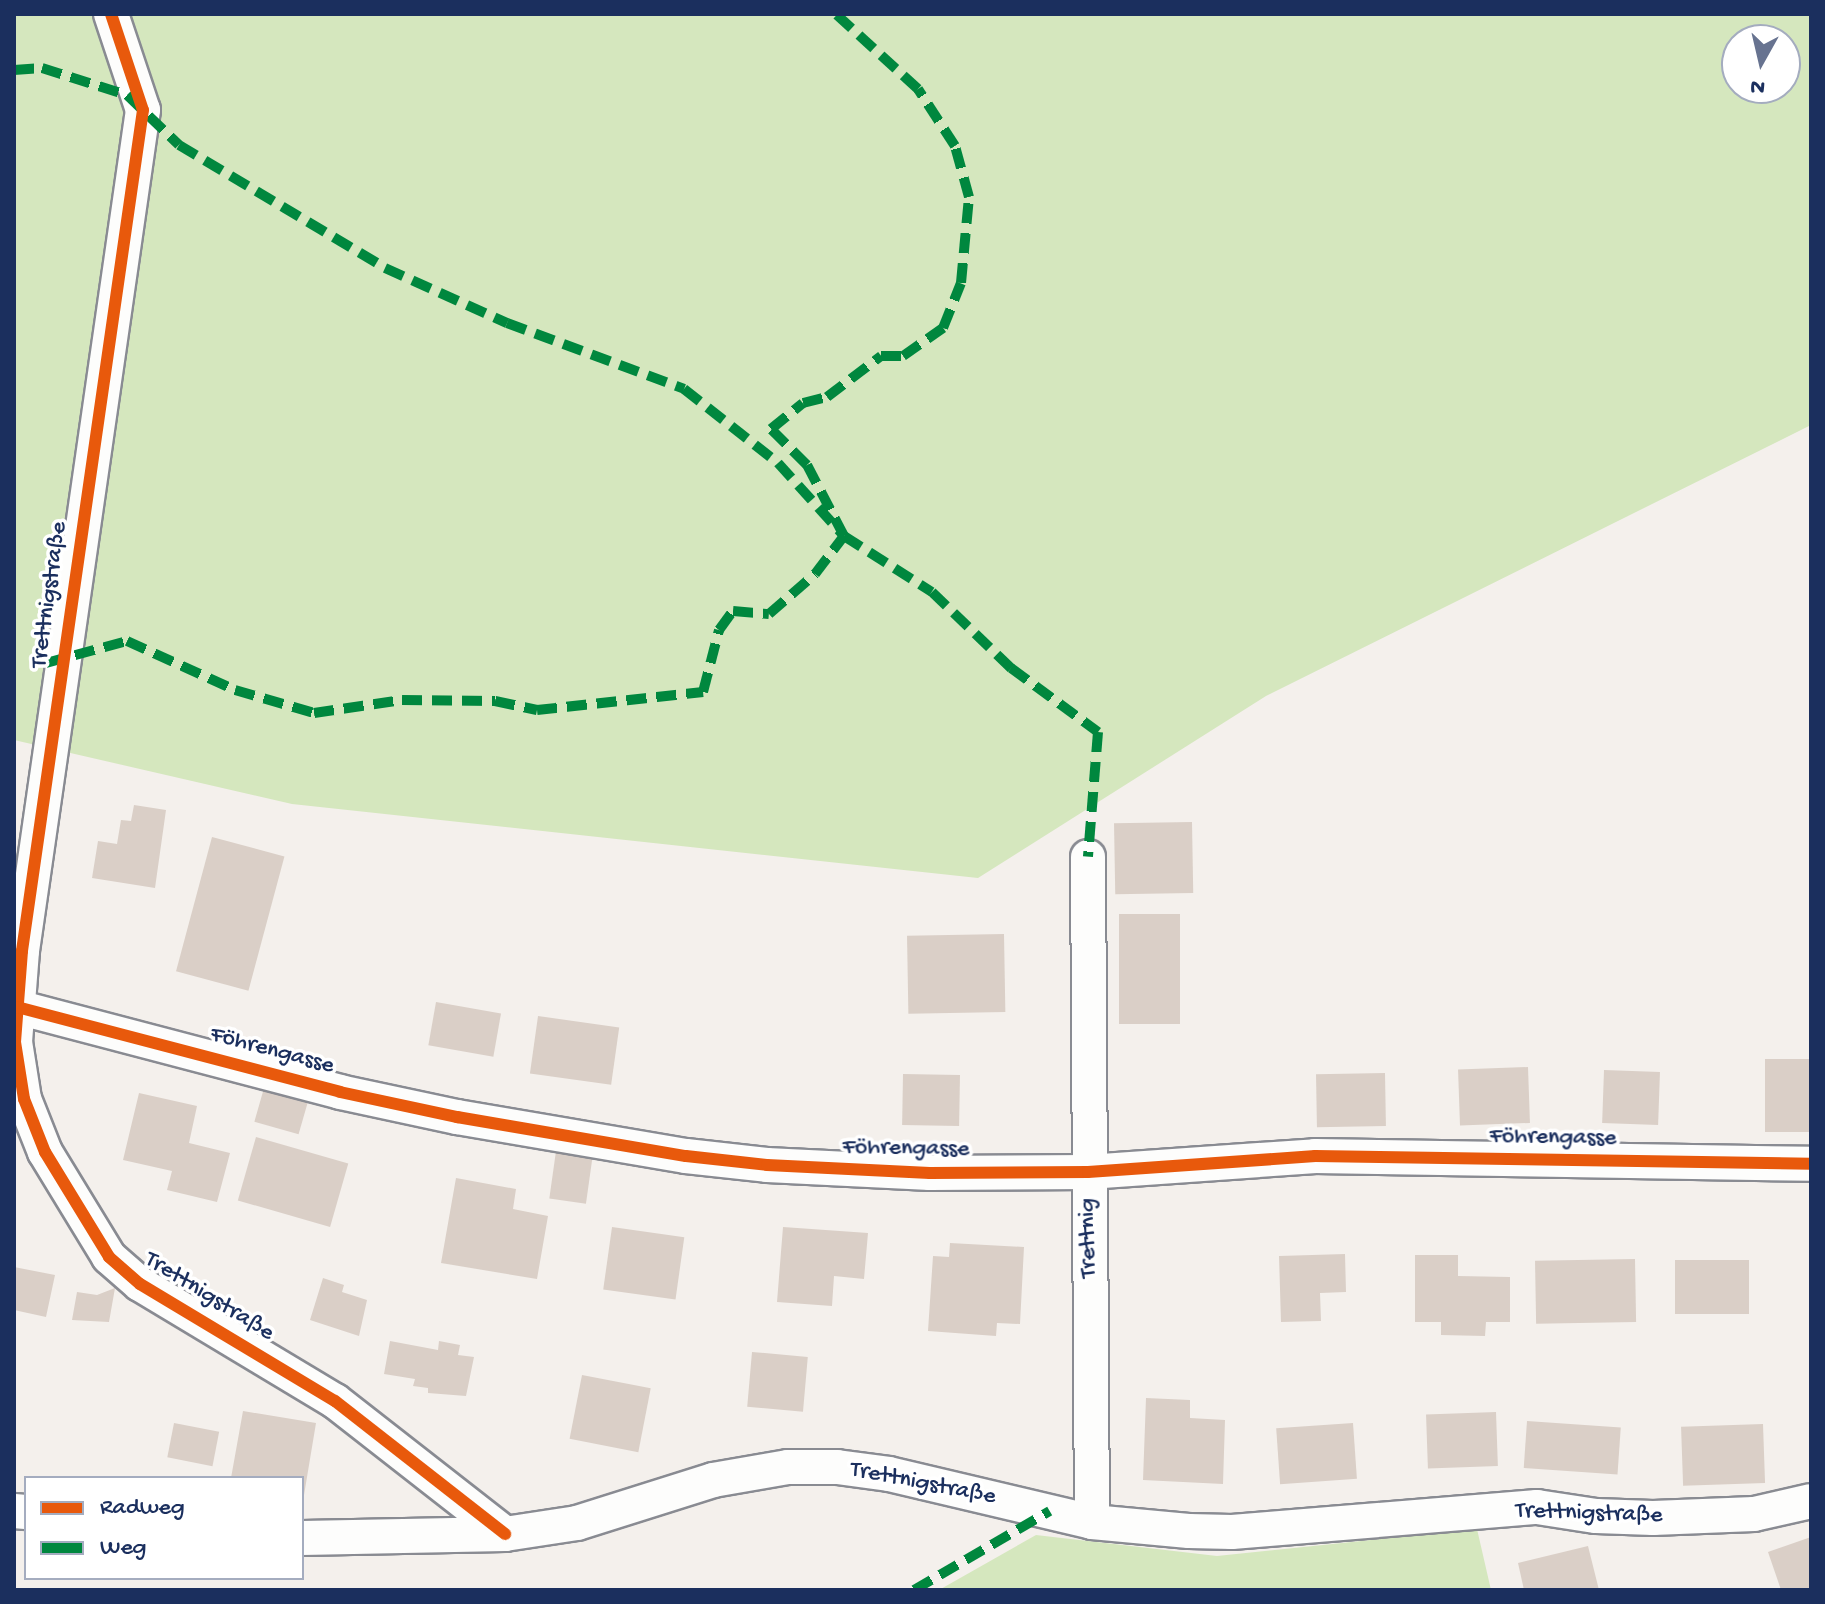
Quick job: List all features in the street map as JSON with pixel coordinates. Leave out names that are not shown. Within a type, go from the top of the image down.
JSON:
[{"type":"street","name":"Trettnigstraße","points":[[111,14],[143,110],[18,950],[17,1007],[17,1071],[32,1125],[79,1212],[109,1257],[140,1284],[335,1401],[505,1534],[577,1523],[713,1480],[788,1467],[837,1467],[889,1474],[1092,1522],[1232,1532],[1537,1507],[1653,1518],[1754,1514],[1811,1501]]},
{"type":"street","name":"Trettnig","points":[[1088,857],[1092,1522]]},
{"type":"street","name":"Föhrengasse","points":[[17,1007],[340,1092],[457,1117],[686,1156],[844,1170],[1088,1172],[1315,1156],[1811,1164]]},
{"type":"street","points":[[304,1538],[505,1534]]},
{"type":"green space","points":[[14,14],[1811,14],[1811,425],[1266,696],[978,878],[292,804],[14,740]]},
{"type":"green space","points":[[1477,1529],[1491,1590],[939,1590],[1036,1535],[1217,1556]]},
{"type":"building","points":[[134,805],[166,810],[155,888],[92,878],[98,841],[117,844],[121,820],[131,821]]},
{"type":"building","points":[[1192,822],[1193,893],[1115,894],[1114,823]]},
{"type":"building","points":[[212,837],[284,856],[248,991],[176,971]]},
{"type":"building","points":[[1119,914],[1180,914],[1180,1024],[1119,1024]]},
{"type":"building","points":[[1004,934],[1005,1012],[908,1014],[907,936]]},
{"type":"building","points":[[436,1002],[501,1013],[493,1057],[428,1045]]},
{"type":"building","points":[[538,1016],[619,1027],[611,1085],[530,1073]]},
{"type":"building","points":[[1765,1059],[1811,1059],[1811,1132],[1765,1132]]},
{"type":"building","points":[[1528,1067],[1530,1123],[1460,1125],[1458,1069]]},
{"type":"building","points":[[1604,1070],[1660,1072],[1658,1125],[1602,1123]]},
{"type":"building","points":[[1385,1073],[1386,1126],[1317,1127],[1316,1074]]},
{"type":"building","points":[[903,1074],[960,1075],[959,1126],[902,1125]]},
{"type":"building","points":[[264,1088],[308,1101],[299,1134],[254,1122]]},
{"type":"building","points":[[139,1093],[197,1106],[189,1143],[230,1153],[217,1202],[167,1190],[172,1171],[123,1160]]},
{"type":"building","points":[[256,1137],[348,1163],[330,1227],[238,1200]]},
{"type":"building","points":[[556,1151],[593,1156],[586,1204],[549,1199]]},
{"type":"building","points":[[456,1178],[516,1189],[513,1209],[548,1216],[537,1279],[441,1263]]},
{"type":"building","points":[[612,1227],[684,1237],[676,1300],[603,1289]]},
{"type":"building","points":[[783,1227],[868,1233],[864,1279],[834,1276],[832,1306],[777,1302]]},
{"type":"building","points":[[950,1243],[1024,1247],[1020,1324],[997,1323],[996,1336],[928,1331],[933,1256],[949,1257]]},
{"type":"building","points":[[1345,1254],[1346,1292],[1320,1293],[1321,1321],[1281,1322],[1279,1256]]},
{"type":"building","points":[[1415,1255],[1458,1255],[1458,1276],[1510,1277],[1510,1322],[1486,1322],[1485,1336],[1441,1335],[1441,1322],[1415,1322]]},
{"type":"building","points":[[1635,1259],[1636,1322],[1536,1324],[1535,1261]]},
{"type":"building","points":[[1675,1260],[1749,1260],[1749,1314],[1675,1314]]},
{"type":"building","points":[[14,1267],[55,1275],[46,1317],[14,1310]]},
{"type":"building","points":[[323,1278],[344,1285],[342,1292],[367,1300],[359,1336],[310,1320]]},
{"type":"building","points":[[115,1288],[109,1322],[72,1320],[77,1292],[97,1295]]},
{"type":"building","points":[[390,1341],[438,1350],[439,1341],[460,1345],[458,1355],[474,1357],[466,1396],[428,1393],[428,1388],[413,1386],[415,1379],[384,1374]]},
{"type":"building","points":[[752,1352],[808,1357],[803,1412],[747,1407]]},
{"type":"building","points":[[582,1375],[651,1388],[638,1452],[570,1439]]},
{"type":"building","points":[[1146,1398],[1190,1400],[1190,1418],[1225,1420],[1223,1484],[1143,1480]]},
{"type":"building","points":[[243,1411],[316,1423],[304,1495],[304,1476],[231,1476]]},
{"type":"building","points":[[1496,1412],[1498,1466],[1428,1468],[1426,1414]]},
{"type":"building","points":[[1527,1421],[1621,1428],[1617,1474],[1524,1468]]},
{"type":"building","points":[[174,1423],[219,1432],[212,1466],[167,1457]]},
{"type":"building","points":[[1353,1423],[1357,1479],[1280,1484],[1276,1428]]},
{"type":"building","points":[[1763,1424],[1765,1483],[1683,1486],[1681,1427]]},
{"type":"building","points":[[1811,1537],[1811,1590],[1781,1590],[1768,1552]]},
{"type":"building","points":[[1588,1546],[1599,1590],[1524,1590],[1518,1563]]},
{"type":"marked path","points":[[46,663],[127,641],[235,690],[314,713],[402,700],[495,701],[537,710],[703,692],[719,630],[733,611],[769,614],[815,574],[844,536],[807,465],[771,429],[803,403],[827,397],[881,356],[903,356],[943,328],[961,283],[969,197],[955,146],[918,89],[836,14]]},
{"type":"marked path","points":[[14,70],[42,68],[127,95],[179,145],[385,268],[507,323],[684,389],[778,463],[844,536],[932,592],[1011,668],[1098,732],[1088,857]]},
{"type":"marked path","points":[[914,1590],[1050,1511]]},
{"type":"cycle path","points":[[111,14],[143,110],[22,951],[15,1042],[24,1099],[45,1152],[109,1257],[140,1284],[335,1401],[505,1534]]},
{"type":"cycle path","points":[[17,1007],[340,1092],[457,1117],[686,1156],[767,1165],[930,1173],[1088,1172],[1315,1156],[1811,1164]]}]
